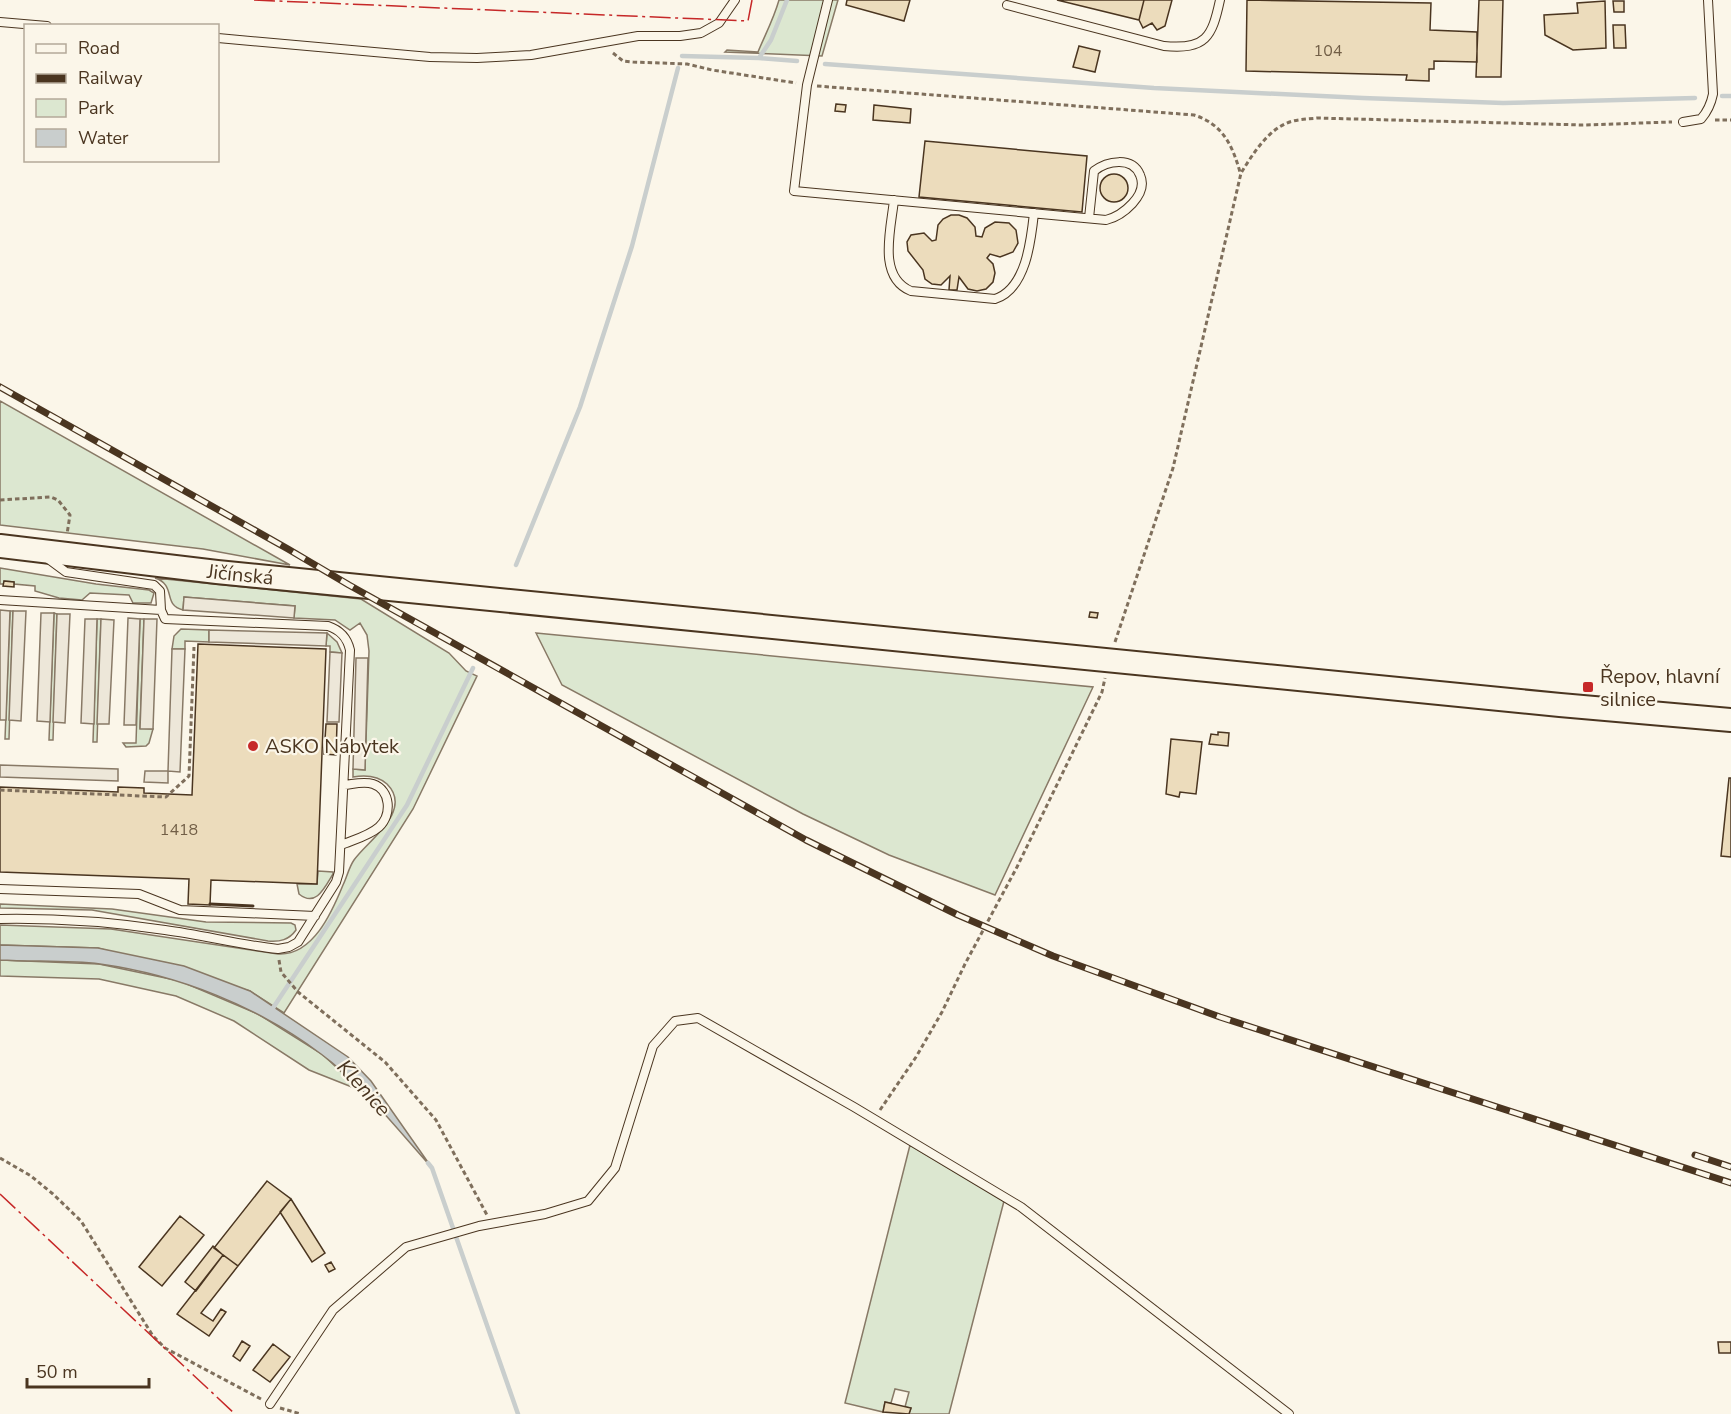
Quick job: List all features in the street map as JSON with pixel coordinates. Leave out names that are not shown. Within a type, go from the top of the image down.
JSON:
[{"type":"main road","name":"Jičínská","points":[[0,546],[217,572],[1731,720]]},
{"type":"lane","points":[[219,38],[457,58],[531,55],[651,34],[680,36],[701,33],[719,23],[735,0]]},
{"type":"lane","points":[[828,0],[807,85],[794,191],[1106,220],[1126,211],[1135,200],[1141,184],[1137,172],[1129,165],[1116,162],[1101,166],[1094,171],[1089,218]]},
{"type":"lane","points":[[1007,5],[1175,47],[1195,44],[1206,39],[1212,32],[1220,0]]},
{"type":"lane","points":[[1683,122],[1701,119],[1708,110],[1713,94],[1708,0]]},
{"type":"lane","points":[[0,22],[24,24]]},
{"type":"lane","points":[[894,200],[889,261],[892,274],[899,285],[911,291],[995,299],[1013,288],[1020,276],[1031,236],[1034,213]]},
{"type":"lane","points":[[0,919],[109,923],[278,949],[298,942],[336,882],[339,872],[350,650],[348,641],[340,631],[328,626],[165,619],[160,610],[160,591],[154,585],[66,572],[36,549]]},
{"type":"lane","points":[[0,600],[160,610]]},
{"type":"lane","points":[[341,845],[381,826],[388,809],[386,795],[379,787],[364,782],[344,785]]},
{"type":"lane","points":[[0,888],[138,894],[180,910],[315,916]]},
{"type":"lane","points":[[270,1404],[333,1310],[406,1247],[479,1226],[545,1214],[588,1201],[615,1168],[653,1046],[675,1021],[698,1018],[874,1118],[1022,1207],[1289,1414]]},
{"type":"path","points":[[604,42],[622,61],[687,64],[807,85],[1194,115],[1209,120],[1224,135],[1236,158],[1240,173]]},
{"type":"path","points":[[874,1118],[942,1012],[1017,867],[1102,693],[1110,660],[1173,468],[1240,173],[1258,147],[1275,131],[1291,121],[1317,118],[1583,125],[1683,122]]},
{"type":"path","points":[[0,500],[51,497],[58,500],[70,515],[65,553]]},
{"type":"path","points":[[0,790],[166,796],[189,776],[194,647]]},
{"type":"path","points":[[280,972],[298,992],[386,1062],[436,1120],[492,1225]]},
{"type":"path","points":[[0,1158],[39,1182],[81,1221],[153,1336],[165,1348],[270,1404],[301,1414]]},
{"type":"green space","points":[[779,0],[838,0],[822,56],[725,52],[727,50],[758,52]]},
{"type":"green space","points":[[0,401],[290,565],[203,549],[0,525]]},
{"type":"green space","points":[[0,568],[96,584],[149,590],[154,593],[151,603],[133,603],[129,595],[90,593],[82,600],[59,598],[35,591],[35,586],[4,581],[4,584],[0,584]]},
{"type":"green space","points":[[155,578],[361,599],[449,653],[466,671],[477,676],[413,809],[284,1013],[250,991],[98,948],[0,945],[0,925],[111,929],[278,954],[290,953],[301,948],[320,930],[333,907],[352,863],[392,815],[395,805],[394,794],[387,784],[371,776],[353,777],[353,769],[365,770],[369,651],[367,635],[360,623],[350,630],[335,620],[294,618],[295,606],[184,597],[183,610],[173,604],[166,585]]},
{"type":"green space","points":[[10,611],[13,611],[9,739],[5,739]]},
{"type":"green space","points":[[54,613],[57,614],[53,740],[49,740]]},
{"type":"green space","points":[[97,619],[101,619],[97,742],[93,742]]},
{"type":"green space","points":[[140,619],[144,619],[140,728],[153,729],[146,746],[126,747],[123,743],[136,743]]},
{"type":"green space","points":[[181,629],[209,630],[209,642],[185,641],[185,649],[172,649],[174,636]]},
{"type":"green space","points":[[327,633],[337,642],[342,653],[330,652],[330,646],[326,646]]},
{"type":"green space","points":[[536,633],[1093,687],[995,895],[889,855],[803,814],[562,685]]},
{"type":"green space","points":[[318,871],[333,872],[333,874],[319,894],[310,899],[305,898],[299,894],[297,884],[317,884]]},
{"type":"green space","points":[[0,904],[112,909],[206,922],[291,923],[295,925],[296,930],[284,940],[268,941],[92,910],[0,908]]},
{"type":"green space","points":[[0,960],[99,964],[180,981],[258,1014],[322,1054],[362,1091],[309,1070],[234,1021],[176,996],[99,979],[0,976]]},
{"type":"green space","points":[[910,1145],[1004,1201],[949,1414],[909,1414],[911,1408],[905,1407],[909,1392],[895,1389],[891,1403],[885,1402],[883,1412],[845,1403]]},
{"type":"shaded area","points":[[184,597],[295,606],[294,618],[183,610]]},
{"type":"shaded area","points":[[0,610],[10,611],[6,720],[0,720]]},
{"type":"shaded area","points":[[13,611],[26,611],[21,721],[9,720]]},
{"type":"shaded area","points":[[41,613],[54,613],[50,722],[37,721]]},
{"type":"shaded area","points":[[57,614],[70,614],[65,723],[53,722]]},
{"type":"shaded area","points":[[128,618],[140,619],[136,725],[124,725]]},
{"type":"shaded area","points":[[85,619],[97,619],[94,724],[81,723]]},
{"type":"shaded area","points":[[101,619],[114,620],[109,724],[97,724]]},
{"type":"shaded area","points":[[144,619],[157,619],[153,729],[140,729]]},
{"type":"shaded area","points":[[209,630],[327,633],[326,646],[209,642]]},
{"type":"shaded area","points":[[172,649],[185,649],[180,772],[168,771]]},
{"type":"shaded area","points":[[330,652],[342,653],[339,722],[327,722]]},
{"type":"shaded area","points":[[356,658],[368,658],[365,770],[353,769]]},
{"type":"shaded area","points":[[0,765],[118,769],[118,781],[0,777]]},
{"type":"shaded area","points":[[145,771],[168,771],[168,783],[144,782]]},
{"type":"water","name":"Klenice","points":[[0,945],[98,948],[184,966],[250,991],[348,1057],[371,1081],[432,1168],[379,1108],[336,1066],[296,1037],[244,1007],[188,985],[130,969],[88,963],[0,960]]},
{"type":"building","points":[[847,0],[910,0],[904,21],[846,5]]},
{"type":"building","points":[[1057,0],[1144,0],[1139,20]]},
{"type":"building","points":[[1144,0],[1172,0],[1165,26],[1157,30],[1152,23],[1143,28],[1139,20]]},
{"type":"building","points":[[1247,0],[1431,3],[1430,30],[1477,32],[1477,62],[1434,61],[1434,69],[1429,69],[1429,81],[1406,80],[1407,75],[1246,71]]},
{"type":"building","points":[[1479,0],[1503,0],[1501,77],[1476,77]]},
{"type":"building","points":[[1605,1],[1606,48],[1573,50],[1545,35],[1544,15],[1578,13],[1577,3]]},
{"type":"building","points":[[1613,1],[1624,1],[1624,12],[1614,12]]},
{"type":"building","points":[[1613,25],[1625,25],[1626,48],[1614,48]]},
{"type":"building","points":[[1079,46],[1100,51],[1095,72],[1073,67]]},
{"type":"building","points":[[836,104],[846,105],[845,112],[835,111]]},
{"type":"building","points":[[874,105],[911,109],[910,123],[873,120]]},
{"type":"building","points":[[925,141],[1087,156],[1082,212],[919,197]]},
{"type":"building","points":[[1114,174],[1124,178],[1128,188],[1124,198],[1114,202],[1104,198],[1100,188],[1104,178]]},
{"type":"building","points":[[951,215],[967,218],[975,227],[976,236],[982,237],[985,228],[995,222],[1009,223],[1016,230],[1018,243],[1013,252],[1000,257],[990,254],[987,258],[993,264],[995,273],[993,282],[986,289],[977,291],[968,289],[959,277],[957,290],[949,290],[950,276],[941,285],[932,284],[925,279],[923,270],[908,251],[907,242],[911,235],[924,233],[932,241],[936,240],[938,225]]},
{"type":"building","points":[[4,581],[14,582],[14,587],[3,586]]},
{"type":"building","points":[[1090,612],[1098,613],[1097,618],[1089,617]]},
{"type":"building","points":[[198,644],[326,649],[317,884],[211,880],[210,905],[188,904],[189,879],[0,872],[0,787],[118,792],[118,787],[144,788],[144,793],[192,795]]},
{"type":"building","points":[[326,724],[337,724],[336,755],[324,754]]},
{"type":"building","points":[[1218,732],[1229,733],[1228,746],[1209,744],[1211,734],[1218,735]]},
{"type":"building","points":[[1171,739],[1202,742],[1196,794],[1180,792],[1179,797],[1166,794]]},
{"type":"building","points":[[1729,778],[1731,778],[1731,857],[1721,856]]},
{"type":"building","points":[[267,1181],[291,1199],[238,1266],[214,1248]]},
{"type":"building","points":[[291,1199],[325,1253],[312,1262],[280,1212]]},
{"type":"building","points":[[180,1216],[204,1235],[162,1286],[139,1267]]},
{"type":"building","points":[[213,1246],[223,1255],[196,1291],[185,1282]]},
{"type":"building","points":[[223,1255],[238,1266],[201,1313],[213,1321],[221,1309],[226,1312],[209,1336],[177,1314]]},
{"type":"building","points":[[331,1262],[335,1269],[329,1272],[325,1265]]},
{"type":"building","points":[[242,1341],[250,1346],[240,1361],[233,1356]]},
{"type":"building","points":[[1718,1342],[1731,1342],[1731,1353],[1719,1353]]},
{"type":"building","points":[[273,1344],[290,1357],[270,1382],[253,1370]]},
{"type":"building","points":[[885,1402],[911,1408],[909,1414],[883,1412]]},
{"type":"waterway","points":[[682,56],[759,58],[771,40],[787,0]]},
{"type":"waterway","points":[[759,58],[797,61]]},
{"type":"waterway","points":[[825,64],[1154,88],[1363,98],[1503,103],[1695,98]]},
{"type":"waterway","points":[[516,565],[580,407],[632,246],[678,68]]},
{"type":"waterway","points":[[1722,96],[1731,96]]},
{"type":"waterway","points":[[271,1011],[407,805],[473,668]]},
{"type":"waterway","name":"Klenice","points":[[428,1163],[432,1168],[518,1414]]},
{"type":"railway","points":[[0,387],[806,840],[958,915],[1053,956],[1220,1017],[1731,1183]]},
{"type":"railway","points":[[1695,1155],[1731,1167]]},
{"type":"wall","points":[[210,904],[253,906]]},
{"type":"power","points":[[254,0],[748,21],[752,0]]},
{"type":"power","points":[[0,1194],[235,1414]]},
{"type":"place","name":"Řepov, hlavní silnice","points":[[1588,687]]},
{"type":"place","name":"ASKO Nábytek","points":[[253,746]]}]
